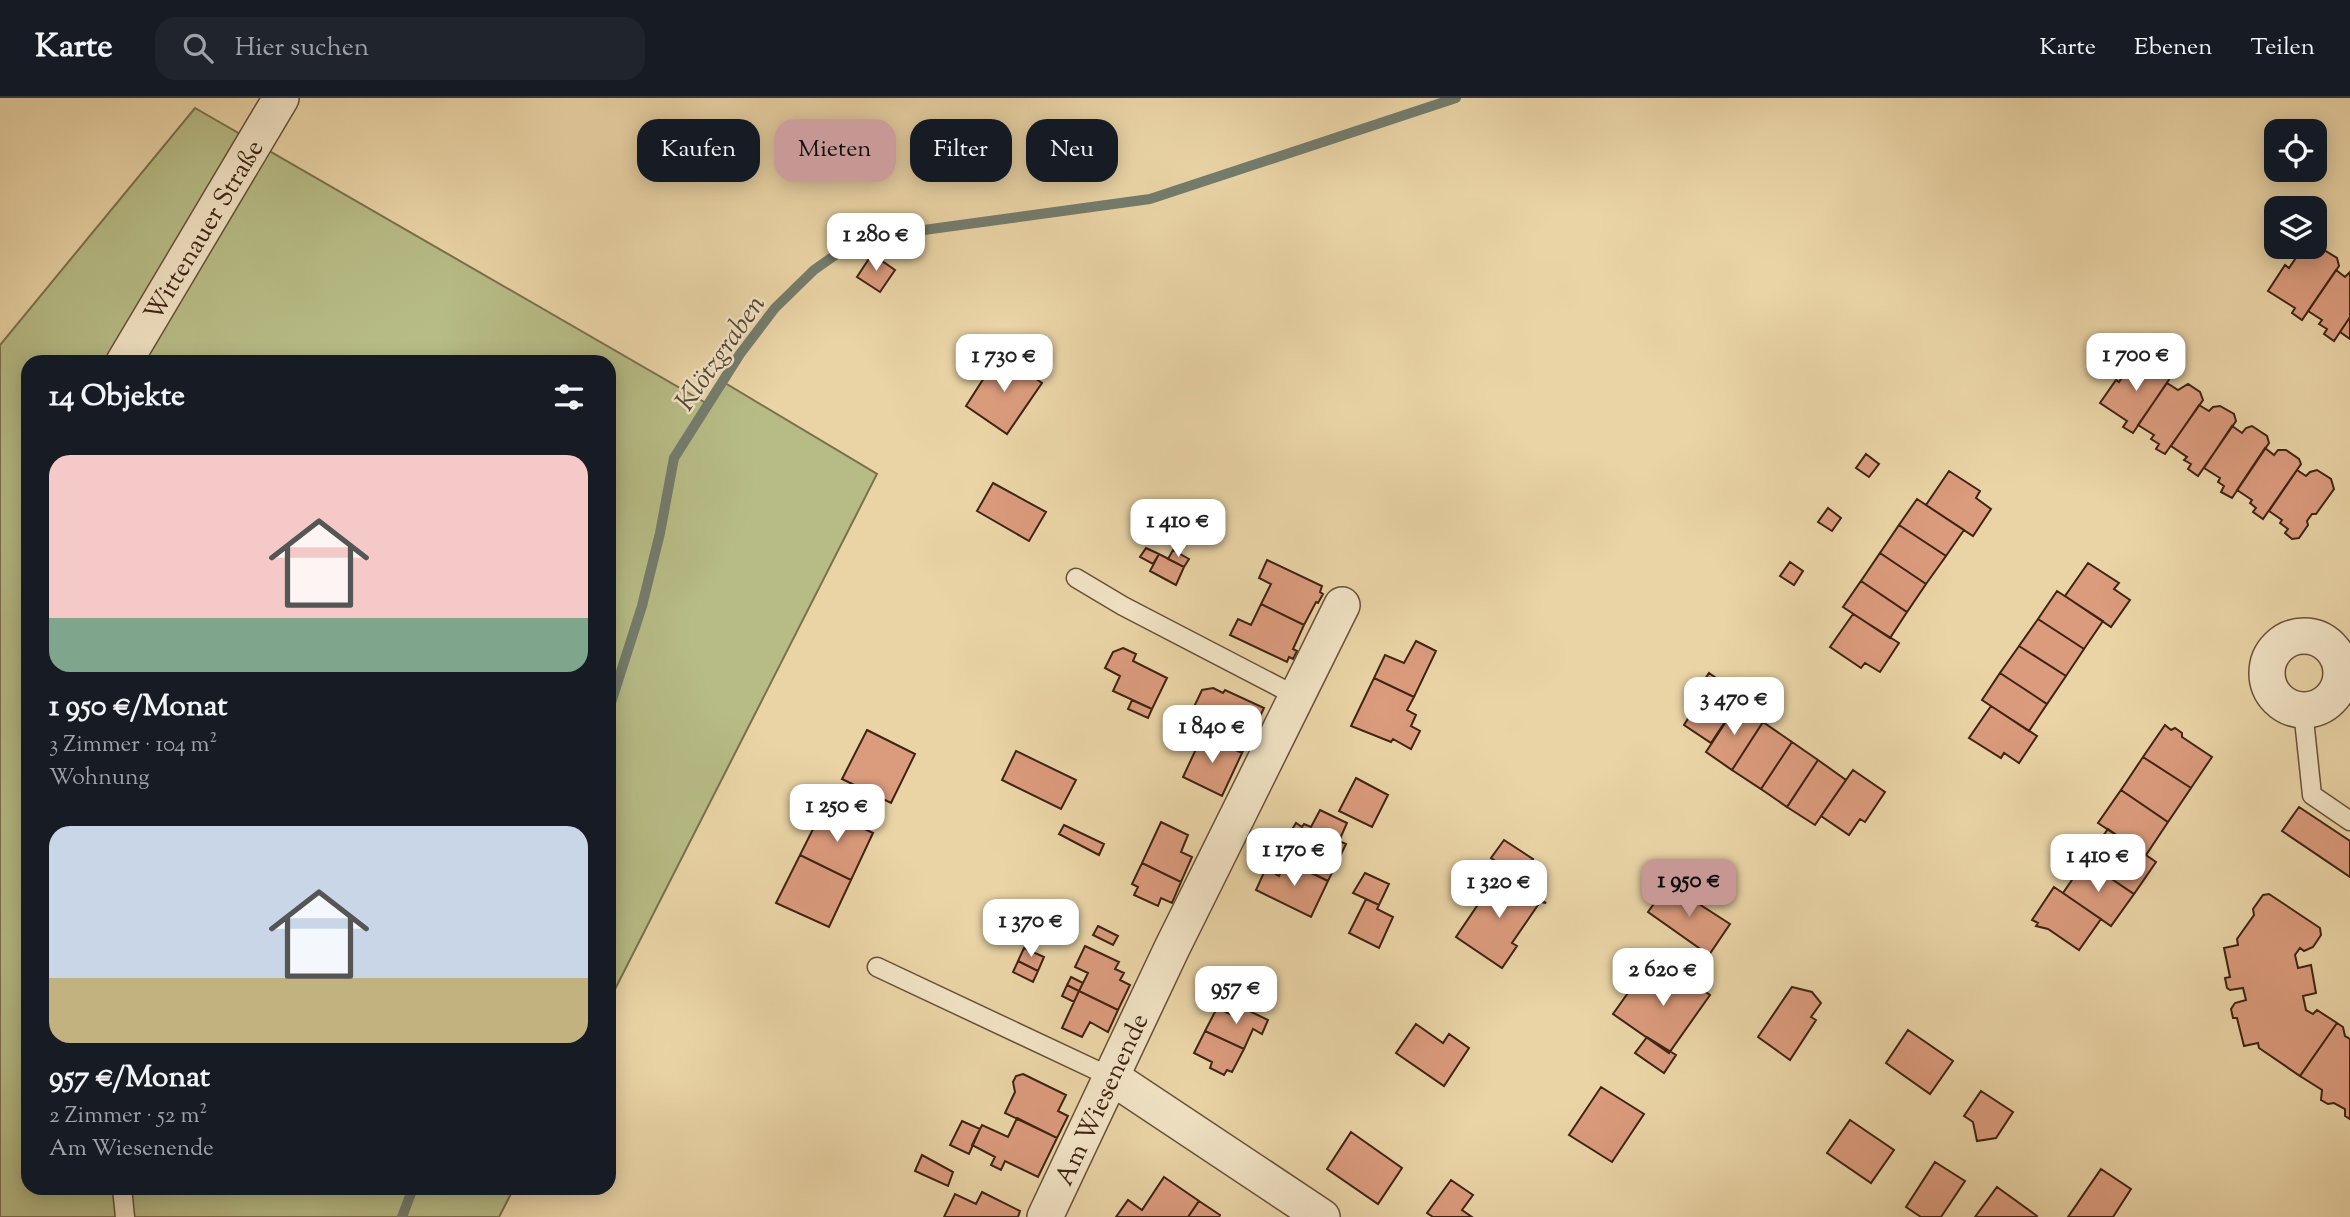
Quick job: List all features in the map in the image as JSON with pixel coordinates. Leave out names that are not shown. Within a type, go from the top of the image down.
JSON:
[{"type":"street","name":"Wittenauer Straße","points":[[128,355],[281,98]]},
{"type":"street","name":"Am Wiesenende","points":[[1045,1217],[1172,948],[1342,605]]},
{"type":"street","points":[[2303,636],[2325,642],[2346,674],[2326,703],[2303,710],[2282,703],[2269,685],[2269,663],[2281,644],[2303,636]]},
{"type":"street","points":[[1112,1078],[1322,1217]]},
{"type":"lane","points":[[1076,578],[1123,606],[1298,697]]},
{"type":"lane","points":[[2303,710],[2312,795],[2350,821]]},
{"type":"lane","points":[[877,967],[1112,1078]]},
{"type":"lane","points":[[123,1195],[125,1217]]},
{"type":"green space","points":[[195,108],[706,403],[725,383],[877,474],[616,987],[616,355],[21,355],[21,1195],[510,1195],[499,1217],[0,1217],[0,345]]},
{"type":"building","points":[[2327,252],[2337,258],[2339,266],[2302,320],[2292,313],[2295,308],[2268,291],[2285,265],[2289,268],[2295,259],[2327,259]]},
{"type":"building","points":[[872,254],[895,270],[880,292],[857,277]]},
{"type":"building","points":[[2336,270],[2345,277],[2350,272],[2350,317],[2334,341],[2324,334],[2327,329],[2319,324],[2322,320],[2308,311]]},
{"type":"building","points":[[2350,317],[2350,339],[2340,332]]},
{"type":"building","points":[[1000,353],[1042,383],[1007,434],[966,406]]},
{"type":"building","points":[[2133,361],[2145,369],[2150,363],[2155,363],[2168,370],[2170,378],[2133,433],[2123,427],[2127,421],[2100,403]]},
{"type":"building","points":[[2167,383],[2178,390],[2188,384],[2200,392],[2203,400],[2165,454],[2156,449],[2159,444],[2151,439],[2154,435],[2138,425]]},
{"type":"building","points":[[2199,405],[2209,411],[2220,406],[2234,414],[2236,421],[2198,476],[2188,469],[2191,464],[2184,460],[2187,457],[2171,446]]},
{"type":"building","points":[[2232,426],[2242,433],[2252,426],[2267,436],[2269,443],[2232,498],[2221,492],[2224,486],[2218,482],[2220,478],[2204,468]]},
{"type":"building","points":[[2265,448],[2274,455],[2278,450],[2286,450],[2299,459],[2301,464],[2263,519],[2253,512],[2256,508],[2250,503],[2252,500],[2237,490]]},
{"type":"building","points":[[1866,454],[1879,464],[1869,477],[1856,468]]},
{"type":"building","points":[[2297,470],[2306,476],[2317,470],[2331,479],[2334,489],[2316,514],[2312,514],[2307,521],[2308,525],[2299,538],[2292,539],[2285,533],[2288,529],[2280,523],[2282,520],[2269,511]]},
{"type":"building","points":[[1949,471],[1980,491],[1976,498],[1991,509],[1973,536],[1926,505]]},
{"type":"building","points":[[993,483],[1046,512],[1029,541],[977,511]]},
{"type":"building","points":[[1917,499],[1964,530],[1946,556],[1899,525]]},
{"type":"building","points":[[1828,508],[1841,518],[1832,531],[1818,522]]},
{"type":"building","points":[[1899,525],[1946,556],[1926,584],[1880,553]]},
{"type":"building","points":[[1146,548],[1159,554],[1153,564],[1140,557]]},
{"type":"building","points":[[1173,550],[1189,559],[1184,567],[1168,559]]},
{"type":"building","points":[[1880,553],[1926,584],[1907,612],[1861,581]]},
{"type":"building","points":[[1159,554],[1184,567],[1176,585],[1150,571]]},
{"type":"building","points":[[1267,560],[1322,586],[1320,592],[1323,594],[1304,625],[1261,604],[1271,584],[1259,578]]},
{"type":"building","points":[[1790,562],[1803,571],[1794,585],[1780,576]]},
{"type":"building","points":[[2088,563],[2119,583],[2114,589],[2130,600],[2111,627],[2065,596]]},
{"type":"building","points":[[1861,581],[1907,612],[1890,638],[1843,607]]},
{"type":"building","points":[[2057,591],[2103,621],[2084,649],[2038,619]]},
{"type":"building","points":[[1261,604],[1304,625],[1293,649],[1297,651],[1293,659],[1289,657],[1287,662],[1230,635],[1238,619],[1251,625]]},
{"type":"building","points":[[1853,614],[1899,643],[1880,672],[1865,663],[1861,668],[1830,647]]},
{"type":"building","points":[[2038,619],[2084,649],[2066,676],[2019,646]]},
{"type":"building","points":[[1416,641],[1436,651],[1414,697],[1374,678],[1385,655],[1404,663]]},
{"type":"building","points":[[2019,646],[2066,676],[2047,704],[2000,673]]},
{"type":"building","points":[[1123,648],[1136,654],[1133,661],[1167,678],[1152,709],[1113,691],[1120,676],[1105,668],[1113,652]]},
{"type":"building","points":[[1709,673],[1742,696],[1711,743],[1684,725],[1694,709],[1688,705]]},
{"type":"building","points":[[2000,673],[2047,704],[2029,731],[1982,700]]},
{"type":"building","points":[[1374,678],[1414,697],[1407,710],[1416,715],[1411,726],[1420,731],[1411,749],[1393,739],[1391,742],[1351,726]]},
{"type":"building","points":[[1213,688],[1223,693],[1225,690],[1264,708],[1242,753],[1203,734],[1208,725],[1196,719],[1193,709],[1202,690]]},
{"type":"building","points":[[1132,700],[1152,709],[1148,718],[1128,709]]},
{"type":"building","points":[[1737,705],[1763,722],[1732,770],[1706,752]]},
{"type":"building","points":[[1991,706],[2037,736],[2019,763],[2004,753],[2001,758],[1969,738]]},
{"type":"building","points":[[1763,722],[1792,742],[1761,789],[1732,770]]},
{"type":"building","points":[[2165,725],[2171,730],[2175,728],[2182,733],[2182,737],[2212,757],[2191,788],[2143,757]]},
{"type":"building","points":[[867,730],[915,754],[891,803],[842,779]]},
{"type":"building","points":[[1203,734],[1242,753],[1222,796],[1183,777]]},
{"type":"building","points":[[1792,742],[1818,760],[1787,807],[1761,789]]},
{"type":"building","points":[[1016,751],[1076,780],[1061,809],[1002,780]]},
{"type":"building","points":[[2143,757],[2191,788],[2168,822],[2121,790]]},
{"type":"building","points":[[1818,760],[1846,780],[1815,825],[1787,807]]},
{"type":"building","points":[[1853,770],[1885,792],[1865,822],[1860,819],[1849,835],[1821,816]]},
{"type":"building","points":[[1356,778],[1388,795],[1372,827],[1339,811]]},
{"type":"building","points":[[2121,790],[2168,822],[2146,855],[2098,823]]},
{"type":"building","points":[[2299,807],[2350,841],[2350,877],[2282,831]]},
{"type":"building","points":[[823,809],[873,833],[851,880],[800,855]]},
{"type":"building","points":[[1320,810],[1347,823],[1339,841],[1346,844],[1328,881],[1286,860],[1297,837],[1290,833],[1296,823],[1302,827],[1304,824],[1311,827]]},
{"type":"building","points":[[1161,822],[1188,835],[1181,852],[1192,857],[1181,882],[1142,863]]},
{"type":"building","points":[[1064,825],[1104,844],[1099,855],[1059,834]]},
{"type":"building","points":[[2108,829],[2156,862],[2134,894],[2085,861]]},
{"type":"building","points":[[1504,840],[1533,859],[1520,878],[1491,858]]},
{"type":"building","points":[[800,855],[851,880],[829,927],[776,903]]},
{"type":"building","points":[[1286,861],[1328,881],[1311,917],[1256,890],[1266,868],[1279,876]]},
{"type":"building","points":[[2085,861],[2134,894],[2111,926],[2063,893]]},
{"type":"building","points":[[1142,863],[1181,882],[1172,903],[1161,898],[1158,906],[1134,895],[1138,887],[1132,884]]},
{"type":"building","points":[[1500,872],[1521,886],[1524,881],[1527,883],[1523,887],[1546,903],[1540,902],[1512,943],[1517,946],[1502,968],[1456,937]]},
{"type":"building","points":[[1365,873],[1389,884],[1379,905],[1353,893]]},
{"type":"building","points":[[1668,884],[1730,924],[1709,955],[1648,912]]},
{"type":"building","points":[[2054,887],[2101,919],[2079,950],[2048,929],[2036,926],[2038,923],[2032,920]]},
{"type":"building","points":[[2269,894],[2320,928],[2321,935],[2313,947],[2304,951],[2300,948],[2295,955],[2298,968],[2311,965],[2316,993],[2303,996],[2306,1010],[2313,1014],[2317,1010],[2337,1023],[2300,1076],[2259,1048],[2258,1043],[2244,1046],[2237,1018],[2233,1018],[2231,1009],[2235,1003],[2246,1000],[2243,988],[2230,990],[2225,978],[2230,977],[2224,948],[2238,945],[2237,939],[2254,915],[2253,909],[2263,895]]},
{"type":"building","points":[[1366,899],[1379,905],[1377,909],[1393,917],[1379,948],[1349,933]]},
{"type":"building","points":[[1098,926],[1118,936],[1113,945],[1093,935]]},
{"type":"building","points":[[1085,946],[1119,962],[1115,969],[1124,973],[1120,980],[1130,985],[1118,1010],[1079,991],[1088,973],[1075,967]]},
{"type":"building","points":[[1024,948],[1044,957],[1038,971],[1018,961]]},
{"type":"building","points":[[1018,961],[1038,971],[1033,982],[1013,972]]},
{"type":"building","points":[[1666,964],[1710,995],[1669,1053],[1613,1014],[1635,983],[1647,990]]},
{"type":"building","points":[[1071,977],[1083,983],[1079,991],[1067,985]]},
{"type":"building","points":[[1067,985],[1079,991],[1074,1002],[1062,996]]},
{"type":"building","points":[[1792,987],[1812,992],[1821,1003],[1811,1017],[1816,1020],[1790,1060],[1758,1037]]},
{"type":"building","points":[[1079,991],[1118,1010],[1108,1032],[1090,1022],[1082,1037],[1062,1028]]},
{"type":"building","points":[[1239,1006],[1268,1020],[1262,1034],[1253,1029],[1244,1049],[1205,1031],[1217,1008],[1234,1016]]},
{"type":"building","points":[[2337,1023],[2343,1027],[2345,1036],[2350,1039],[2350,1119],[2345,1116],[2345,1109],[2321,1100],[2322,1090],[2300,1076]]},
{"type":"building","points":[[1416,1024],[1443,1043],[1449,1034],[1469,1048],[1444,1086],[1396,1053]]},
{"type":"building","points":[[1908,1030],[1953,1061],[1930,1094],[1886,1063]]},
{"type":"building","points":[[1205,1031],[1244,1049],[1232,1072],[1227,1070],[1224,1075],[1210,1068],[1212,1062],[1194,1053]]},
{"type":"building","points":[[1647,1037],[1676,1055],[1664,1073],[1635,1053]]},
{"type":"building","points":[[1023,1074],[1066,1095],[1058,1111],[1068,1116],[1057,1138],[1005,1113],[1015,1092],[1013,1082],[1016,1076]]},
{"type":"building","points":[[1601,1087],[1644,1114],[1612,1162],[1569,1135]]},
{"type":"building","points":[[1981,1091],[2013,1112],[1996,1138],[1977,1141],[1973,1122],[1964,1116]]},
{"type":"building","points":[[1017,1118],[1057,1138],[1038,1177],[1005,1161],[1001,1170],[991,1165],[995,1157],[972,1145],[982,1125],[1008,1137]]},
{"type":"building","points":[[1850,1120],[1894,1150],[1871,1183],[1827,1153]]},
{"type":"building","points":[[962,1121],[980,1129],[969,1154],[950,1145]]},
{"type":"building","points":[[1351,1132],[1402,1168],[1378,1204],[1327,1169]]},
{"type":"building","points":[[922,1155],[953,1172],[948,1186],[915,1171]]},
{"type":"building","points":[[1935,1162],[1965,1181],[1941,1217],[1921,1217],[1906,1207]]},
{"type":"building","points":[[2101,1169],[2131,1189],[2113,1217],[2068,1217]]},
{"type":"building","points":[[1164,1177],[1199,1201],[1188,1217],[1116,1217],[1128,1200],[1142,1210]]},
{"type":"building","points":[[1451,1180],[1473,1195],[1462,1210],[1472,1217],[1433,1217],[1427,1213]]},
{"type":"building","points":[[1997,1187],[2037,1216],[1975,1217]]},
{"type":"building","points":[[982,1192],[1020,1211],[1018,1217],[944,1217],[955,1194],[976,1204]]},
{"type":"building","points":[[1199,1201],[1220,1215],[1219,1217],[1188,1217]]},
{"type":"waterway","name":"Klötzgraben","points":[[616,687],[642,606],[660,533],[674,458],[740,354],[775,308],[814,270],[858,239],[1150,199],[1456,98]]},
{"type":"waterway","name":"Klötzgraben","points":[[402,1217],[410,1195]]}]
